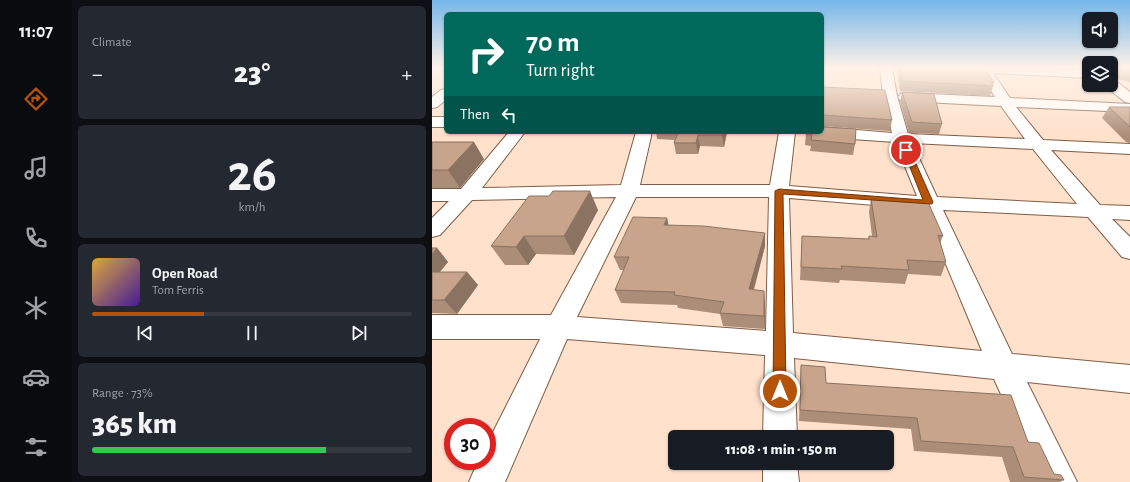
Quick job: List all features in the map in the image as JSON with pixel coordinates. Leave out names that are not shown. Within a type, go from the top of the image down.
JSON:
[{"type":"street","points":[[884,90],[883,96],[900,138],[1003,366],[1059,482]]},
{"type":"street","points":[[994,90],[1092,211],[1130,251]]},
{"type":"street","points":[[1119,90],[1130,99]]},
{"type":"street","points":[[432,104],[444,95]]},
{"type":"street","points":[[883,96],[1130,108]]},
{"type":"street","points":[[432,122],[444,122]]},
{"type":"street","points":[[824,132],[900,138],[1130,149]]},
{"type":"street","points":[[432,230],[468,194],[515,134]]},
{"type":"street","points":[[487,482],[559,327],[628,191],[643,134]]},
{"type":"street","points":[[780,430],[779,191],[787,134]]},
{"type":"street","points":[[432,195],[628,191],[779,191],[929,202],[1130,213]]},
{"type":"street","points":[[432,327],[559,327],[779,344],[1130,379]]},
{"type":"street","points":[[780,470],[781,482]]},
{"type":"building","points":[[824,90],[885,90],[892,120],[824,115]]},
{"type":"building","points":[[902,92],[934,94],[942,124],[912,122]]},
{"type":"building","points":[[1109,107],[1130,107],[1130,127]]},
{"type":"building","points":[[824,127],[856,129],[855,144],[811,140],[812,134],[824,134]]},
{"type":"building","points":[[677,134],[722,134],[698,135],[696,143],[674,143]]},
{"type":"building","points":[[432,142],[474,142],[448,170],[432,170]]},
{"type":"building","points":[[553,191],[590,191],[564,236],[524,236],[516,247],[491,246],[529,196],[549,196]]},
{"type":"building","points":[[871,199],[928,202],[943,236],[938,235],[946,262],[907,260],[909,270],[841,266],[842,269],[801,267],[802,236],[869,239],[869,236],[877,237]]},
{"type":"building","points":[[633,217],[667,218],[664,225],[703,226],[765,233],[749,289],[764,291],[764,316],[720,313],[724,302],[674,295],[675,292],[615,290],[629,257],[614,257]]},
{"type":"building","points":[[432,248],[437,248],[432,254]]},
{"type":"building","points":[[432,272],[467,272],[444,300],[432,300]]},
{"type":"building","points":[[801,365],[825,367],[826,383],[1011,395],[1028,442],[1039,443],[1054,474],[1061,475],[1064,480],[1024,477],[1013,447],[921,441],[917,418],[800,410]]},
{"type":"route","points":[[780,391],[779,191],[929,202],[906,150]]}]
